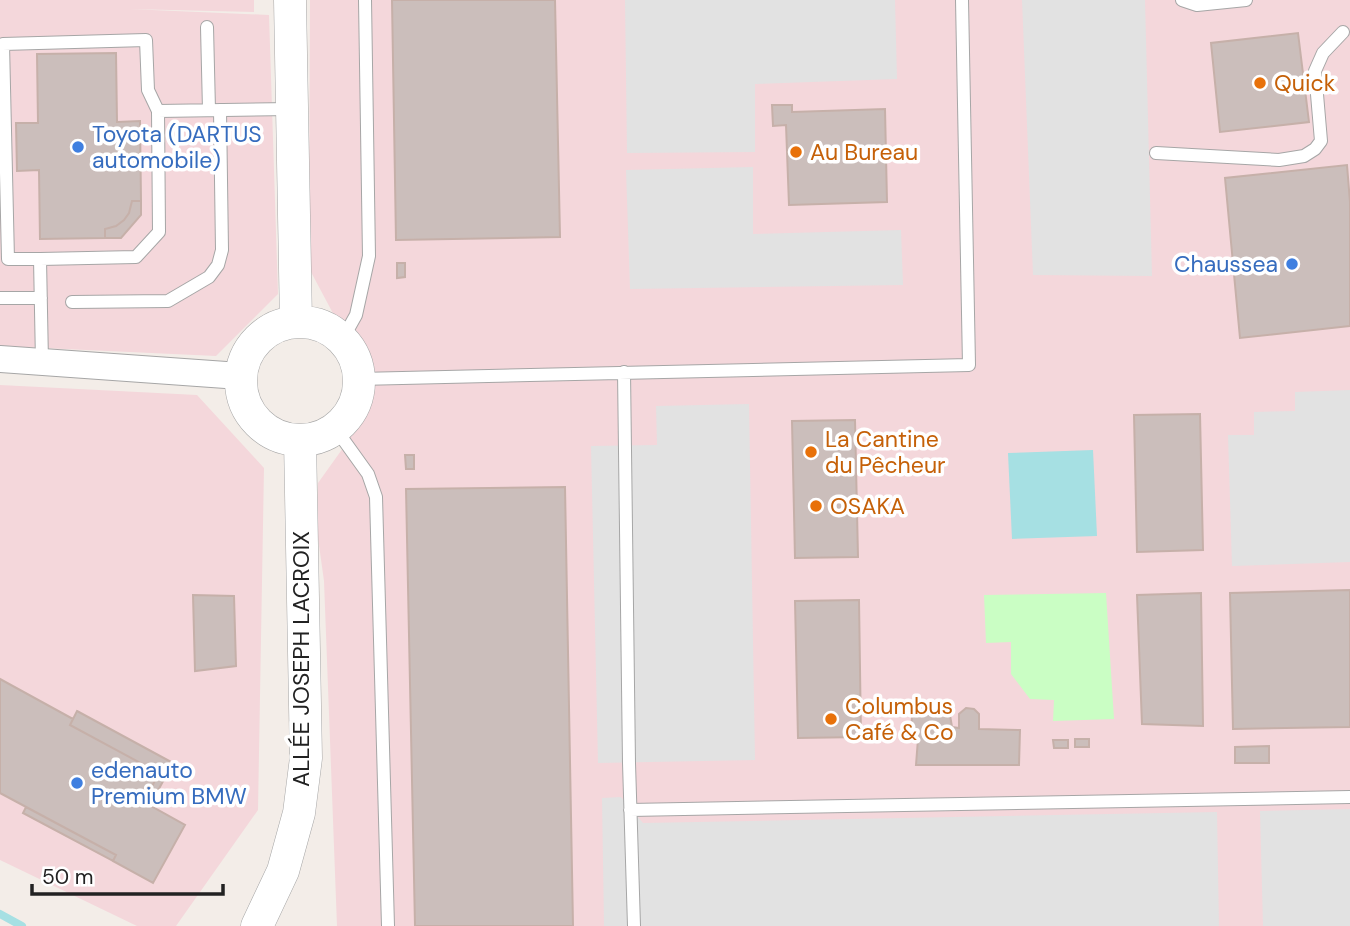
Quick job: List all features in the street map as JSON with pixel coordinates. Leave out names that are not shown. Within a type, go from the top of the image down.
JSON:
[{"type":"street","points":[[290,0],[296,321]]},
{"type":"street","points":[[296,321],[315,324],[332,331],[342,340],[356,360],[359,379],[357,398],[348,415],[335,428],[318,437],[300,440],[281,437],[263,428],[250,413],[242,396],[240,376],[244,359],[252,345],[264,333],[279,325],[296,321]]},
{"type":"street","points":[[0,359],[240,376]]},
{"type":"street","name":"ALLÉE JOSEPH LACROIX","points":[[259,922],[283,871],[299,813],[306,758],[300,440]]},
{"type":"lane","points":[[342,340],[356,316],[369,256],[365,0]]},
{"type":"lane","points":[[359,379],[969,365],[962,0]]},
{"type":"lane","points":[[1182,0],[1198,5],[1246,0]]},
{"type":"lane","points":[[72,302],[168,301],[209,276],[218,265],[222,250],[206,27]]},
{"type":"lane","points":[[1156,153],[1279,160],[1304,156],[1315,149],[1321,141],[1315,71],[1323,53],[1343,33]]},
{"type":"lane","points":[[146,40],[148,90],[158,111],[159,232],[136,257],[8,259],[3,139],[4,44],[146,40]]},
{"type":"lane","points":[[158,111],[292,109]]},
{"type":"lane","points":[[40,259],[42,362]]},
{"type":"lane","points":[[0,298],[41,298]]},
{"type":"lane","points":[[624,372],[634,926]]},
{"type":"lane","points":[[335,428],[368,474],[376,497],[388,926]]},
{"type":"lane","points":[[630,810],[1350,797]]},
{"type":"shaded area","points":[[0,0],[254,0],[254,12],[129,9],[269,15],[278,294],[216,356],[0,346]]},
{"type":"shaded area","points":[[310,0],[1350,0],[1350,926],[337,926],[324,581],[317,531],[318,483],[343,448],[373,361],[336,319],[311,272]]},
{"type":"shaded area","points":[[625,0],[895,0],[897,79],[755,84],[755,152],[627,153]]},
{"type":"shaded area","points":[[1022,0],[1145,0],[1152,276],[1033,275]]},
{"type":"shaded area","points":[[753,167],[753,234],[901,230],[903,285],[630,289],[626,170]]},
{"type":"shaded area","points":[[0,385],[197,395],[264,468],[258,810],[176,926],[137,926],[0,860]]},
{"type":"shaded area","points":[[1350,390],[1350,562],[1232,566],[1228,435],[1254,435],[1254,412],[1295,411],[1295,392]]},
{"type":"shaded area","points":[[749,404],[755,760],[598,763],[591,446],[657,445],[656,406]]},
{"type":"shaded area","points":[[621,797],[643,823],[1217,812],[1219,926],[604,926],[602,798]]},
{"type":"shaded area","points":[[1350,809],[1350,926],[1263,926],[1260,811]]},
{"type":"green space","points":[[1106,593],[1114,719],[1053,721],[1054,700],[1030,699],[1011,674],[1011,642],[986,643],[984,595]]},
{"type":"water","points":[[1093,450],[1097,536],[1012,539],[1008,453]]},
{"type":"building","points":[[392,0],[555,0],[560,237],[396,240]]},
{"type":"building","name":"Quick","points":[[1298,33],[1309,122],[1220,132],[1211,43]]},
{"type":"building","name":"Toyota (DARTUS automobile)","points":[[116,53],[117,122],[140,121],[141,201],[132,201],[124,220],[105,229],[105,238],[40,239],[39,170],[17,171],[16,123],[38,123],[37,54]]},
{"type":"building","points":[[772,105],[792,105],[792,112],[885,109],[887,202],[789,205],[786,125],[773,126]]},
{"type":"building","name":"Chaussea","points":[[1347,165],[1350,202],[1350,326],[1240,338],[1225,178]]},
{"type":"building","points":[[132,201],[141,201],[141,215],[121,238],[105,238],[105,229],[124,220]]},
{"type":"building","points":[[397,263],[405,263],[405,277],[397,278]]},
{"type":"building","points":[[1200,414],[1203,550],[1137,552],[1134,415]]},
{"type":"building","points":[[855,420],[858,557],[795,558],[792,421]]},
{"type":"building","points":[[405,455],[414,455],[414,469],[406,469]]},
{"type":"building","points":[[565,487],[573,926],[415,926],[406,489]]},
{"type":"building","points":[[1350,590],[1350,727],[1233,729],[1230,593]]},
{"type":"building","points":[[1201,593],[1203,726],[1142,724],[1137,595]]},
{"type":"building","points":[[193,595],[234,596],[236,666],[195,671]]},
{"type":"building","points":[[859,600],[861,737],[798,738],[795,601]]},
{"type":"building","name":"edenauto Premium BMW","points":[[0,679],[73,719],[70,725],[159,773],[144,802],[185,825],[153,883],[113,861],[116,855],[0,793]]},
{"type":"building","points":[[966,708],[974,709],[979,714],[979,729],[1020,730],[1019,765],[916,765],[918,739],[911,740],[912,715],[950,715],[952,727],[959,728],[959,714]]},
{"type":"building","points":[[77,711],[173,763],[155,796],[149,792],[159,773],[70,725]]},
{"type":"building","points":[[1075,739],[1089,739],[1089,747],[1075,747]]},
{"type":"building","points":[[1053,740],[1068,740],[1068,748],[1054,748]]},
{"type":"building","points":[[1269,746],[1269,763],[1235,763],[1235,747]]},
{"type":"building","points":[[26,807],[116,855],[113,861],[23,813]]},
{"type":"waterway","points":[[0,914],[22,926]]},
{"type":"place","name":"Quick","points":[[1260,83]]},
{"type":"place","name":"Toyota (DARTUS automobile)","points":[[78,147]]},
{"type":"place","name":"Au Bureau","points":[[796,152]]},
{"type":"place","name":"Chaussea","points":[[1292,264]]},
{"type":"place","name":"La Cantine du Pêcheur","points":[[811,452]]},
{"type":"place","name":"OSAKA","points":[[816,506]]},
{"type":"place","name":"Columbus Café & Co","points":[[831,719]]},
{"type":"place","name":"edenauto Premium BMW","points":[[77,783]]}]
